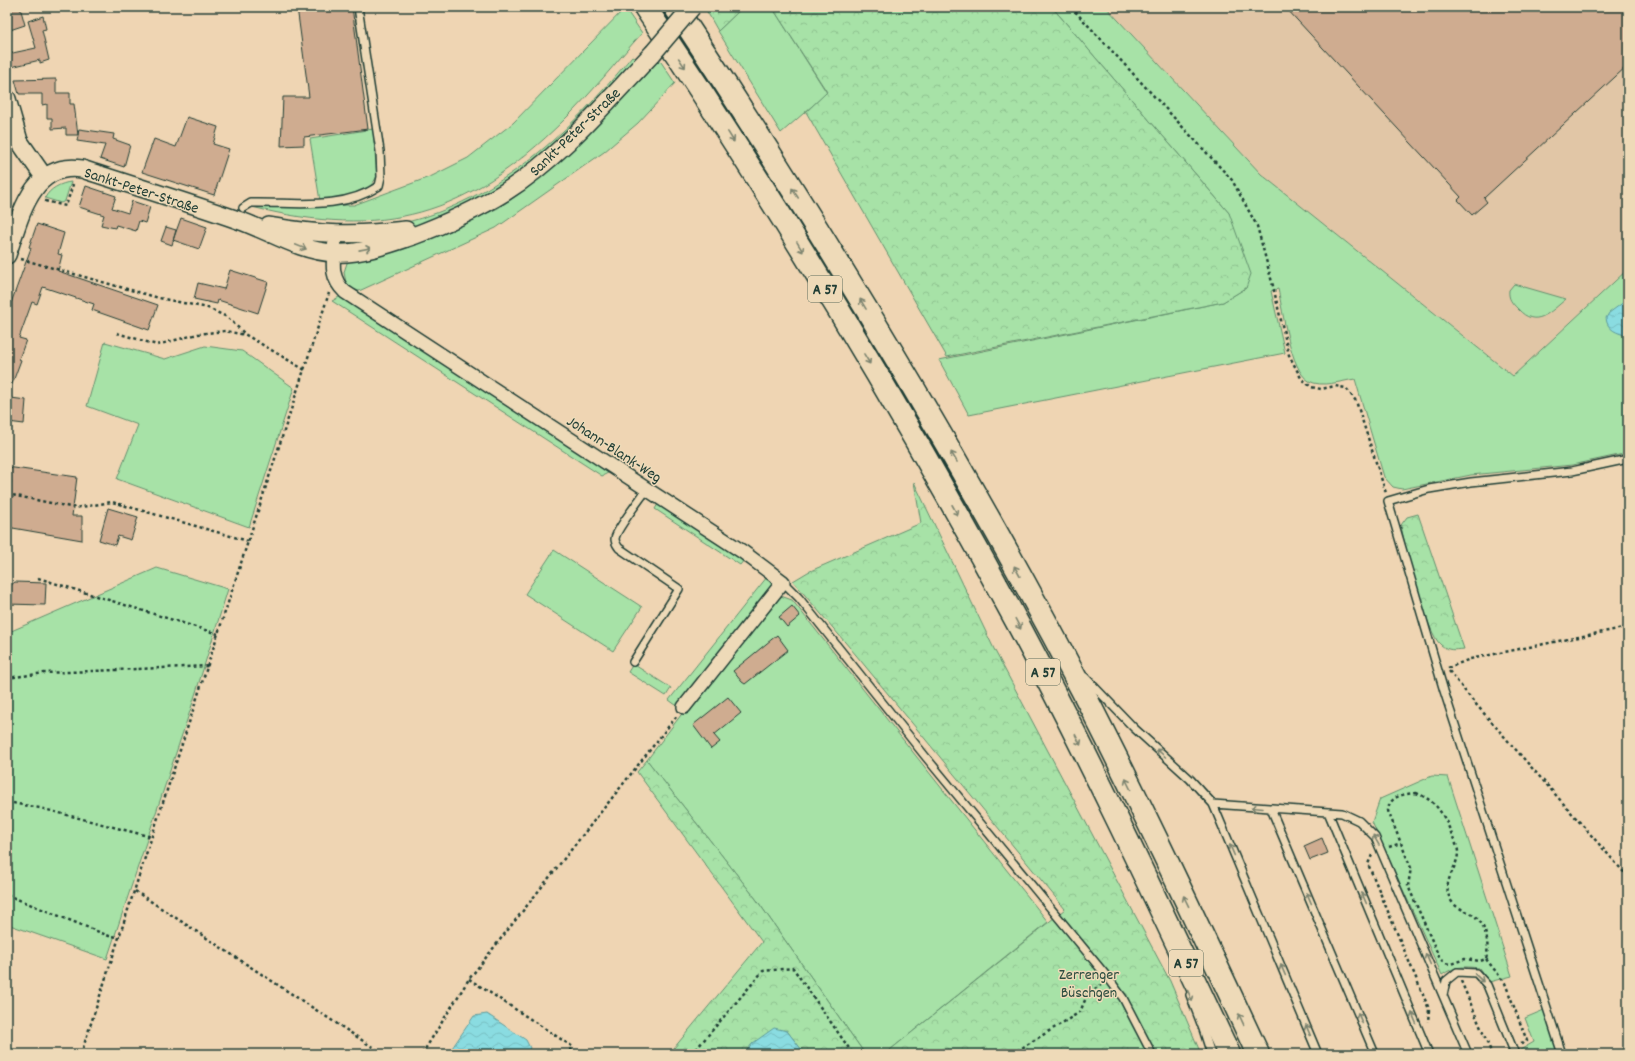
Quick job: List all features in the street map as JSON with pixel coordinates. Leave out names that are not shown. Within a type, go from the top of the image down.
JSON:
[{"type":"highway","name":"A 57","points":[[645,7],[710,104],[797,242],[936,476],[1019,627],[1111,805],[1229,1054]]},
{"type":"highway","name":"A 57","points":[[675,7],[819,230],[958,464],[1062,654],[1202,932],[1258,1054]]},
{"type":"street","name":"Sankt-Peter-Straße","points":[[241,214],[308,249],[335,254],[364,250],[394,243],[469,213],[506,192],[545,162],[573,136],[653,52],[692,7]]},
{"type":"street","points":[[7,99],[13,140],[44,177],[28,199],[7,255]]},
{"type":"street","name":"Sankt-Peter-Straße","points":[[44,177],[56,170],[71,167],[82,169],[305,232],[335,235],[359,235],[436,227]]},
{"type":"street","points":[[335,235],[333,269],[335,281]]},
{"type":"street","name":"Johann-Blank-Weg","points":[[335,281],[345,292],[743,552],[783,582]]},
{"type":"street","points":[[684,707],[783,582]]},
{"type":"lane","points":[[241,214],[250,203],[316,204],[339,202],[366,194],[379,186],[381,177],[380,151],[358,7]]},
{"type":"lane","points":[[1562,1054],[1444,692],[1388,501],[1429,489],[1470,482],[1572,471],[1628,459]]},
{"type":"lane","points":[[633,662],[679,588],[619,548],[616,543],[615,538],[620,529],[647,489]]},
{"type":"lane","points":[[783,582],[799,598],[934,768],[1109,979],[1126,1005],[1152,1054]]},
{"type":"lane","points":[[1062,654],[1134,728],[1190,779],[1213,804],[1318,1054]]},
{"type":"lane","points":[[1213,804],[1342,813],[1359,821],[1375,837],[1468,1054]]},
{"type":"lane","points":[[1111,805],[1129,863]]},
{"type":"lane","points":[[1271,809],[1375,1054]]},
{"type":"lane","points":[[1328,812],[1429,1054]]},
{"type":"lane","points":[[1443,995],[1446,981],[1457,972],[1476,973],[1487,985],[1513,1051]]},
{"type":"lane","points":[[1185,984],[1203,1029],[1210,1054]]},
{"type":"path","points":[[1071,7],[1232,180],[1257,226],[1289,355],[1301,378],[1311,387],[1321,389],[1335,386],[1346,388],[1356,401],[1388,501]]},
{"type":"path","points":[[41,199],[66,206],[74,180]]},
{"type":"path","points":[[26,261],[159,298],[208,308],[227,317],[246,335],[305,370]]},
{"type":"path","points":[[81,1054],[328,296],[335,281]]},
{"type":"path","points":[[117,333],[157,345],[198,334],[225,331],[246,335]]},
{"type":"path","points":[[7,494],[75,508],[112,502],[248,541]]},
{"type":"path","points":[[38,578],[218,634]]},
{"type":"path","points":[[1447,668],[1470,659],[1628,627]]},
{"type":"path","points":[[1444,663],[1473,701],[1628,877]]},
{"type":"path","points":[[7,678],[45,673],[208,666]]},
{"type":"path","points":[[422,1054],[469,978],[684,707]]},
{"type":"path","points":[[1416,793],[1426,797],[1444,814],[1458,852],[1448,883],[1448,893],[1452,903],[1461,910],[1473,915],[1481,923],[1489,950],[1486,959],[1480,961],[1465,960],[1445,963],[1440,959],[1408,886],[1411,868],[1388,811],[1389,804],[1396,797],[1416,793]]},
{"type":"path","points":[[7,802],[40,808],[152,837]]},
{"type":"path","points":[[1401,843],[1372,854],[1368,864],[1429,1009],[1428,1021],[1430,1027]]},
{"type":"path","points":[[135,891],[383,1054]]},
{"type":"path","points":[[7,894],[109,936],[120,937]]},
{"type":"path","points":[[1486,959],[1505,982],[1527,1041],[1513,1051]]},
{"type":"path","points":[[1453,962],[1492,1054]]},
{"type":"path","points":[[692,1054],[763,971],[793,968],[853,1054]]},
{"type":"path","points":[[469,978],[573,1047],[568,1054]]},
{"type":"path","points":[[1012,1054],[1080,1012],[1088,993],[1109,979]]},
{"type":"shaded area","points":[[1106,7],[1628,7],[1628,370],[1513,376],[1261,174]]},
{"type":"green space","points":[[743,7],[772,7],[827,93],[781,133],[718,31]]},
{"type":"green space","points":[[743,7],[718,31],[705,8]]},
{"type":"green space","points":[[772,7],[1052,7],[1229,213],[1251,274],[1246,288],[1223,302],[947,357],[806,112],[827,92]]},
{"type":"green space","points":[[1052,7],[1106,7],[1261,174],[1513,376],[1628,269],[1628,453],[1572,465],[1471,475],[1402,489],[1393,487],[1384,477],[1355,379],[1319,384],[1309,381],[1302,375],[1292,353],[1288,339],[1278,289],[1271,291],[1285,353],[969,415],[939,360],[1223,302],[1246,288],[1229,213]]},
{"type":"green space","points":[[625,8],[642,33],[593,89],[563,121],[527,153],[492,179],[457,199],[421,212],[383,219],[342,221],[299,217],[252,207],[354,205],[432,176],[468,158],[513,123]]},
{"type":"green space","points":[[632,56],[636,59],[587,113],[545,153],[494,191],[426,223],[412,226],[403,223],[438,213],[471,198],[502,180],[531,159],[585,110]]},
{"type":"green space","points":[[659,59],[675,83],[638,123],[604,152],[496,228],[359,291],[353,289],[346,283],[344,272],[347,263],[354,259],[395,249],[448,232],[498,208],[522,192],[553,166],[615,106],[639,79],[641,80]]},
{"type":"green space","points":[[373,129],[377,176],[372,184],[360,193],[352,196],[320,201],[310,139]]},
{"type":"green space","points":[[71,182],[65,201],[61,203],[45,198],[49,192],[56,187]]},
{"type":"green space","points":[[1514,284],[1566,299],[1549,313],[1537,318],[1531,318],[1525,315],[1511,301],[1509,290]]},
{"type":"green space","points":[[342,297],[610,472],[602,476],[332,301]]},
{"type":"green space","points":[[105,342],[165,359],[205,346],[242,351],[294,388],[249,527],[117,479],[138,425],[87,406]]},
{"type":"green space","name":"Zerrenger Büschgen","points":[[914,482],[995,651],[1170,981],[1201,1054],[885,1054],[1065,909],[856,655],[793,581],[808,572],[921,523]]},
{"type":"green space","points":[[658,504],[744,560],[740,565],[655,509]]},
{"type":"green space","points":[[1418,514],[1464,649],[1449,649],[1441,645],[1435,638],[1423,608],[1411,569],[1401,525],[1407,517]]},
{"type":"green space","points":[[554,550],[642,607],[613,651],[525,594]]},
{"type":"green space","points":[[157,568],[228,589],[192,705],[107,959],[7,924],[7,850],[11,838],[7,807],[7,665],[9,632]]},
{"type":"green space","points":[[767,577],[778,595],[792,600],[1048,922],[885,1054],[865,1054],[756,899],[647,760],[684,711],[669,700]]},
{"type":"green space","points":[[633,664],[671,688],[666,696],[628,672]]},
{"type":"green space","points":[[647,760],[756,899],[865,1054],[805,1054],[787,1031],[753,1043],[744,1054],[669,1054],[762,942],[637,772]]},
{"type":"green space","points":[[1432,776],[1448,777],[1512,976],[1489,982],[1479,968],[1468,967],[1455,968],[1442,975],[1372,822],[1380,799]]},
{"type":"green space","points":[[1544,1010],[1558,1054],[1522,1054],[1520,1050],[1534,1042],[1525,1018]]},
{"type":"water","points":[[1628,299],[1628,336],[1616,332],[1610,328],[1606,318],[1609,313]]},
{"type":"water","points":[[487,1014],[526,1040],[530,1048],[526,1054],[448,1054],[474,1016]]},
{"type":"water","points":[[774,1028],[787,1031],[805,1054],[744,1054],[753,1043]]},
{"type":"building","points":[[7,7],[20,7],[25,25],[7,31]]},
{"type":"building","points":[[297,7],[352,7],[368,129],[304,137],[304,145],[281,146],[283,97],[309,97]]},
{"type":"building","points":[[1285,7],[1628,7],[1628,65],[1484,198],[1487,202],[1472,215],[1458,200],[1461,197]]},
{"type":"building","points":[[43,16],[46,29],[42,30],[49,60],[40,63],[40,60],[11,67],[8,54],[36,48],[28,21]]},
{"type":"building","points":[[56,79],[56,93],[70,93],[70,104],[74,104],[78,135],[66,135],[66,128],[52,129],[52,118],[47,118],[47,104],[42,105],[42,94],[19,94],[15,80]]},
{"type":"building","points":[[187,117],[218,127],[213,144],[229,149],[214,195],[142,172],[154,139],[176,147]]},
{"type":"building","points":[[79,129],[114,134],[113,139],[130,145],[124,167],[100,159],[105,145],[77,141]]},
{"type":"building","points":[[86,186],[116,196],[112,208],[128,213],[132,201],[150,207],[145,223],[139,221],[136,231],[116,225],[115,228],[101,225],[104,215],[79,207]]},
{"type":"building","points":[[181,218],[207,227],[199,249],[173,240]]},
{"type":"building","points":[[37,224],[64,233],[58,254],[62,255],[58,271],[158,305],[149,330],[92,310],[94,304],[43,287],[37,304],[32,302],[19,338],[26,340],[19,359],[21,360],[7,395],[7,314],[31,248],[29,247]]},
{"type":"building","points":[[166,227],[176,230],[172,245],[161,241]]},
{"type":"building","points":[[230,270],[268,282],[258,313],[218,300],[217,304],[194,299],[198,283],[224,289]]},
{"type":"building","points":[[11,398],[26,400],[24,424],[8,422]]},
{"type":"building","points":[[7,467],[77,477],[72,516],[82,516],[82,540],[7,527],[7,501],[11,481],[7,480]]},
{"type":"building","points":[[108,508],[138,517],[131,540],[118,536],[115,545],[99,540]]},
{"type":"building","points":[[15,582],[46,583],[45,605],[7,604],[7,588]]},
{"type":"building","points":[[792,606],[800,616],[787,627],[779,617]]},
{"type":"building","points":[[777,635],[788,650],[745,684],[742,682],[733,671]]},
{"type":"building","points":[[728,697],[741,713],[714,735],[720,742],[711,749],[693,725]]},
{"type":"building","points":[[1322,838],[1328,853],[1310,860],[1304,846]]}]
